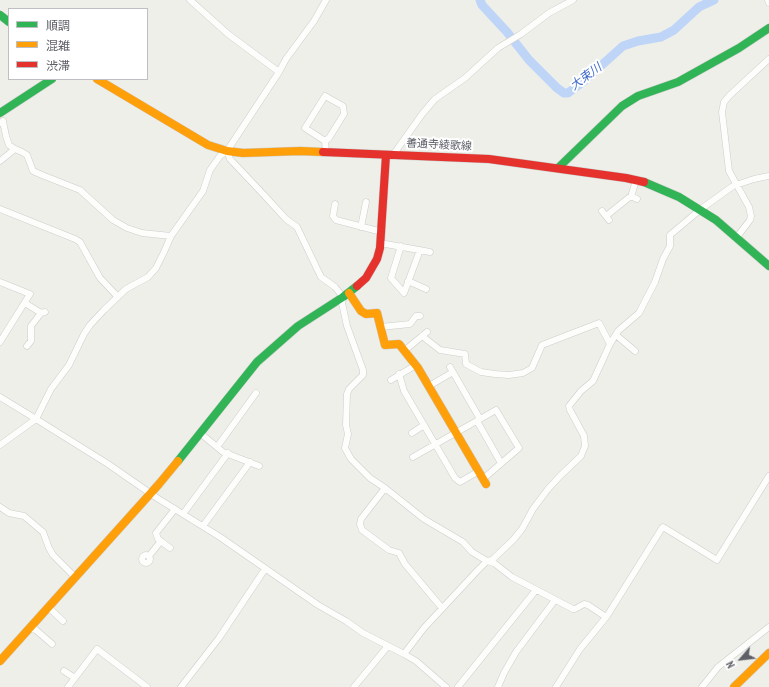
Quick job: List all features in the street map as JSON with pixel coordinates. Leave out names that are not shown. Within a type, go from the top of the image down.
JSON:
[{"type":"main road","points":[[0,15],[8,21]]},
{"type":"main road","points":[[558,168],[622,106],[638,96],[666,88],[678,82],[739,48],[769,28]]},
{"type":"main road","points":[[0,105],[40,80]]},
{"type":"main road","points":[[0,113],[51,80]]},
{"type":"main road","name":"善通寺綾歌線","points":[[99,80],[208,145],[227,151],[243,153],[300,151],[489,159],[636,180],[664,190],[700,209],[737,237],[769,266]]},
{"type":"main road","points":[[0,661],[150,493],[257,362],[298,326],[346,295],[366,278],[377,259],[380,243],[389,155]]},
{"type":"main road","points":[[346,295],[361,312],[366,314],[377,313],[385,345],[399,344],[416,365],[483,478]]},
{"type":"main road","points":[[734,687],[769,653]]},
{"type":"street","points":[[190,0],[228,34],[279,72]]},
{"type":"street","points":[[0,445],[36,419],[51,389],[69,364],[84,334],[97,317],[126,289],[152,273],[171,236],[203,191],[213,166],[220,156],[227,151],[279,72],[286,58],[314,21],[326,0]]},
{"type":"street","points":[[389,155],[435,99],[465,78],[498,48],[550,13],[573,0]]},
{"type":"street","points":[[737,237],[750,220],[751,216],[749,207],[729,171],[723,116],[724,102],[769,59]]},
{"type":"street","points":[[325,96],[343,106],[344,114],[329,138],[325,141],[305,128],[325,96]]},
{"type":"street","points":[[0,123],[3,121],[9,145],[27,155],[33,170],[80,190],[113,220],[127,228],[142,233],[171,236]]},
{"type":"street","points":[[325,141],[326,152]]},
{"type":"street","points":[[0,161],[15,149]]},
{"type":"street","points":[[227,151],[230,158],[264,196],[286,219],[297,227],[321,277],[346,295],[342,303],[347,326],[363,370],[363,375],[349,389],[347,394],[346,425],[348,434],[345,448],[357,466],[370,478],[424,519],[463,542],[472,552],[487,561],[494,563],[512,577],[573,609],[584,604],[606,617]]},
{"type":"street","points":[[404,654],[442,608],[487,561],[492,560],[513,540],[548,489],[581,456],[585,446],[584,436],[569,406],[581,391],[593,381],[610,344],[616,335],[625,324],[639,313],[670,246],[670,235],[700,209],[737,185],[769,176]]},
{"type":"street","points":[[606,215],[634,198],[636,180]]},
{"type":"street","points":[[361,227],[366,202]]},
{"type":"street","points":[[335,204],[333,216],[336,220],[382,232]]},
{"type":"street","points":[[0,208],[80,242],[100,278],[118,297]]},
{"type":"street","points":[[380,243],[430,252]]},
{"type":"street","points":[[401,246],[391,278],[404,293],[420,250]]},
{"type":"street","points":[[408,281],[426,289]]},
{"type":"street","points":[[0,282],[30,294],[0,342]]},
{"type":"street","points":[[25,304],[43,312],[31,326],[31,340],[27,346]]},
{"type":"street","points":[[380,327],[410,324],[416,316],[420,316]]},
{"type":"street","points":[[404,350],[425,334],[440,350],[466,354],[466,364],[489,376],[512,377],[532,368],[542,346],[550,345],[572,336],[598,321],[610,344]]},
{"type":"street","points":[[616,335],[635,351]]},
{"type":"street","points":[[390,380],[416,365]]},
{"type":"street","points":[[429,386],[451,370],[501,463]]},
{"type":"street","points":[[399,374],[404,391],[435,445],[455,478],[460,482],[483,478],[518,448],[496,410],[435,445],[413,457]]},
{"type":"street","points":[[217,447],[256,393]]},
{"type":"street","points":[[0,397],[108,464],[150,493],[237,548],[318,605],[404,654],[432,674],[446,687]]},
{"type":"street","points":[[412,433],[424,426]]},
{"type":"street","points":[[200,433],[228,454],[260,466]]},
{"type":"street","points":[[183,514],[228,454]]},
{"type":"street","points":[[203,526],[250,462]]},
{"type":"street","points":[[556,687],[580,649],[606,617],[663,527],[717,560],[769,476]]},
{"type":"street","points":[[385,488],[361,520],[360,524],[362,530],[389,550],[399,553],[405,564],[442,608]]},
{"type":"street","points":[[0,507],[9,513],[24,516],[43,532],[49,548],[75,577]]},
{"type":"street","points":[[170,548],[158,539],[156,533],[175,509]]},
{"type":"street","points":[[149,556],[161,541]]},
{"type":"street","points":[[181,687],[215,643],[265,569]]},
{"type":"street","points":[[458,687],[536,590]]},
{"type":"street","points":[[498,687],[516,652],[555,600]]},
{"type":"street","points":[[48,607],[63,621]]},
{"type":"street","points":[[702,687],[718,667],[769,627]]},
{"type":"street","points":[[29,628],[36,630],[52,644]]},
{"type":"street","points":[[354,687],[388,646]]},
{"type":"street","points":[[68,687],[97,649],[147,687]]},
{"type":"street","points":[[64,671],[75,678]]},
{"type":"waterway","name":"大束川","points":[[480,0],[482,5],[507,32],[529,60],[564,93],[568,93],[584,81],[623,46],[638,41],[661,37],[674,30],[699,7],[714,0]]},
{"type":"traffic: fast","points":[[0,15],[8,21]]},
{"type":"traffic: fast","points":[[558,168],[622,106],[638,96],[678,82],[739,48],[769,28]]},
{"type":"traffic: fast","points":[[0,113],[50,80]]},
{"type":"traffic: fast","points":[[644,182],[679,197],[716,220],[769,266]]},
{"type":"traffic: fast","points":[[178,461],[257,362],[298,326],[343,297],[357,286]]},
{"type":"traffic: slow","points":[[99,80],[208,145],[227,151],[243,153],[300,151],[323,152]]},
{"type":"traffic: slow","points":[[349,293],[361,311],[366,314],[377,313],[385,345],[399,344],[418,368],[486,484]]},
{"type":"traffic: slow","points":[[0,661],[178,461]]},
{"type":"traffic: slow","points":[[734,687],[769,653]]},
{"type":"traffic: jam","points":[[323,152],[489,159],[626,178],[644,182]]},
{"type":"traffic: jam","points":[[357,286],[366,278],[377,259],[380,248],[386,155]]}]
